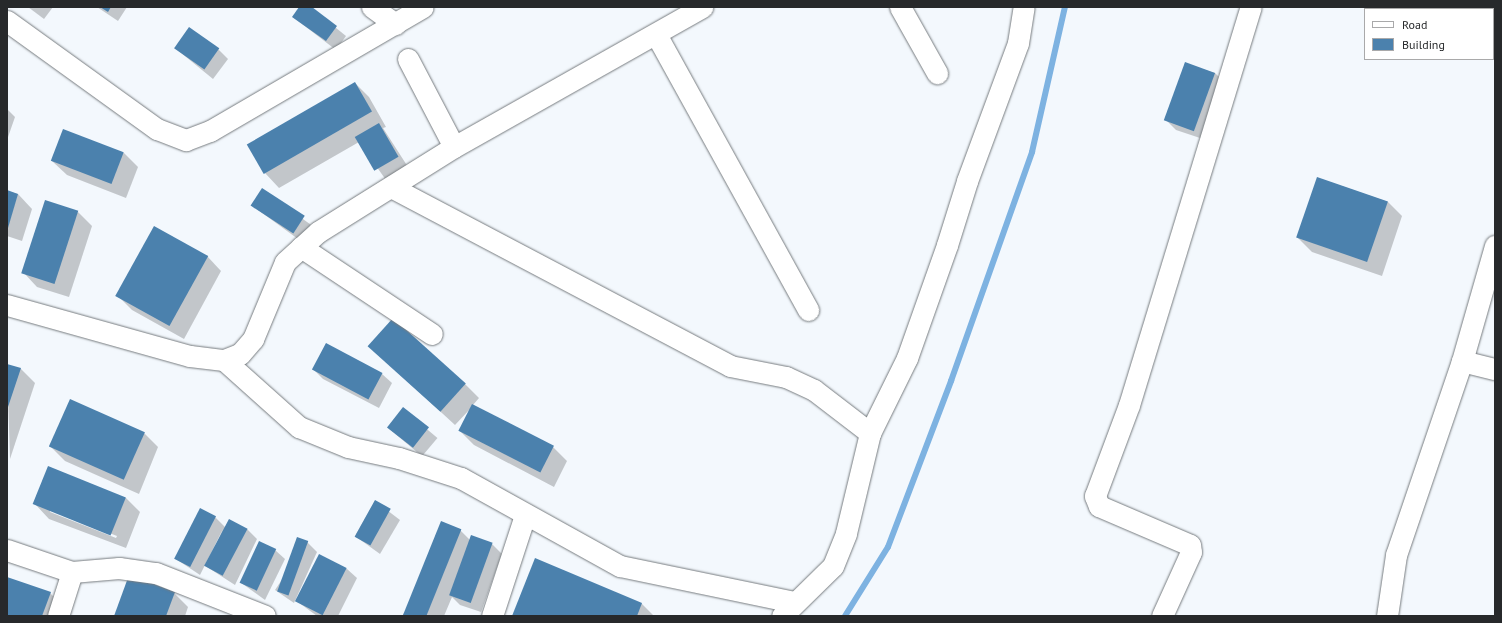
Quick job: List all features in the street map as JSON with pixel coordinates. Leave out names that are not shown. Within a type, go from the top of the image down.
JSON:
[{"type":"street","points":[[372,7],[395,24]]},
{"type":"street","points":[[7,21],[157,130],[186,140],[210,131],[423,7]]},
{"type":"street","points":[[7,305],[190,356],[224,360],[240,354],[253,338],[285,262],[318,232],[454,147],[657,36],[702,7]]},
{"type":"street","points":[[900,7],[937,73]]},
{"type":"street","points":[[224,360],[299,427],[348,447],[399,458],[461,478],[525,515],[620,566],[788,609],[833,566],[846,533],[870,433],[907,358],[947,245],[967,181],[1018,43],[1024,7]]},
{"type":"street","points":[[1162,616],[1191,552],[1190,545],[1099,506],[1095,496],[1128,406],[1251,7]]},
{"type":"street","points":[[657,36],[808,310]]},
{"type":"street","points":[[408,59],[454,147]]},
{"type":"street","points":[[391,187],[730,366],[786,377],[814,390],[870,433]]},
{"type":"street","points":[[1387,616],[1396,555],[1462,361],[1495,246]]},
{"type":"street","points":[[301,247],[432,334]]},
{"type":"street","points":[[1462,361],[1495,369]]},
{"type":"street","points":[[492,616],[525,515]]},
{"type":"street","points":[[7,550],[72,572],[120,568],[156,573],[265,616]]},
{"type":"street","points":[[58,616],[72,572]]},
{"type":"building","points":[[100,7],[111,7],[108,12]]},
{"type":"building","points":[[299,7],[312,7],[337,26],[326,41],[292,17]]},
{"type":"building","points":[[189,27],[219,48],[204,70],[174,48]]},
{"type":"building","points":[[1185,62],[1215,73],[1194,131],[1164,120]]},
{"type":"building","points":[[355,82],[372,111],[264,174],[247,144]]},
{"type":"building","points":[[379,123],[398,157],[374,171],[355,137]]},
{"type":"building","points":[[63,129],[124,152],[111,184],[51,161]]},
{"type":"building","points":[[1317,177],[1388,201],[1367,262],[1296,238]]},
{"type":"building","points":[[262,188],[305,216],[293,233],[251,206]]},
{"type":"building","points":[[7,190],[18,194],[8,228],[7,227]]},
{"type":"building","points":[[45,200],[78,211],[54,284],[21,273]]},
{"type":"building","points":[[154,226],[208,256],[169,326],[115,296]]},
{"type":"building","points":[[393,318],[466,384],[440,412],[368,346]]},
{"type":"building","points":[[326,343],[383,373],[368,400],[312,369]]},
{"type":"building","points":[[7,364],[21,368],[7,410]]},
{"type":"building","points":[[70,399],[145,432],[124,480],[49,447]]},
{"type":"building","points":[[472,404],[554,446],[540,472],[458,431]]},
{"type":"building","points":[[403,407],[429,427],[413,448],[387,427]]},
{"type":"building","points":[[48,466],[126,497],[111,535],[33,504]]},
{"type":"building","points":[[375,500],[391,509],[370,545],[355,537]]},
{"type":"building","points":[[200,508],[216,516],[190,567],[174,559]]},
{"type":"building","points":[[229,519],[248,529],[223,576],[204,566]]},
{"type":"building","points":[[441,521],[461,529],[426,616],[403,616]]},
{"type":"building","points":[[471,535],[493,543],[471,603],[449,595]]},
{"type":"building","points":[[297,537],[308,541],[288,596],[277,592]]},
{"type":"building","points":[[259,541],[276,549],[257,591],[240,583]]},
{"type":"building","points":[[319,554],[347,568],[323,615],[295,601]]},
{"type":"building","points":[[535,558],[642,603],[637,616],[512,616]]},
{"type":"building","points":[[129,575],[175,592],[166,616],[114,616]]},
{"type":"building","points":[[7,577],[51,592],[42,616],[7,616]]},
{"type":"waterway","points":[[845,616],[888,547],[951,381],[1032,152],[1065,7]]}]
